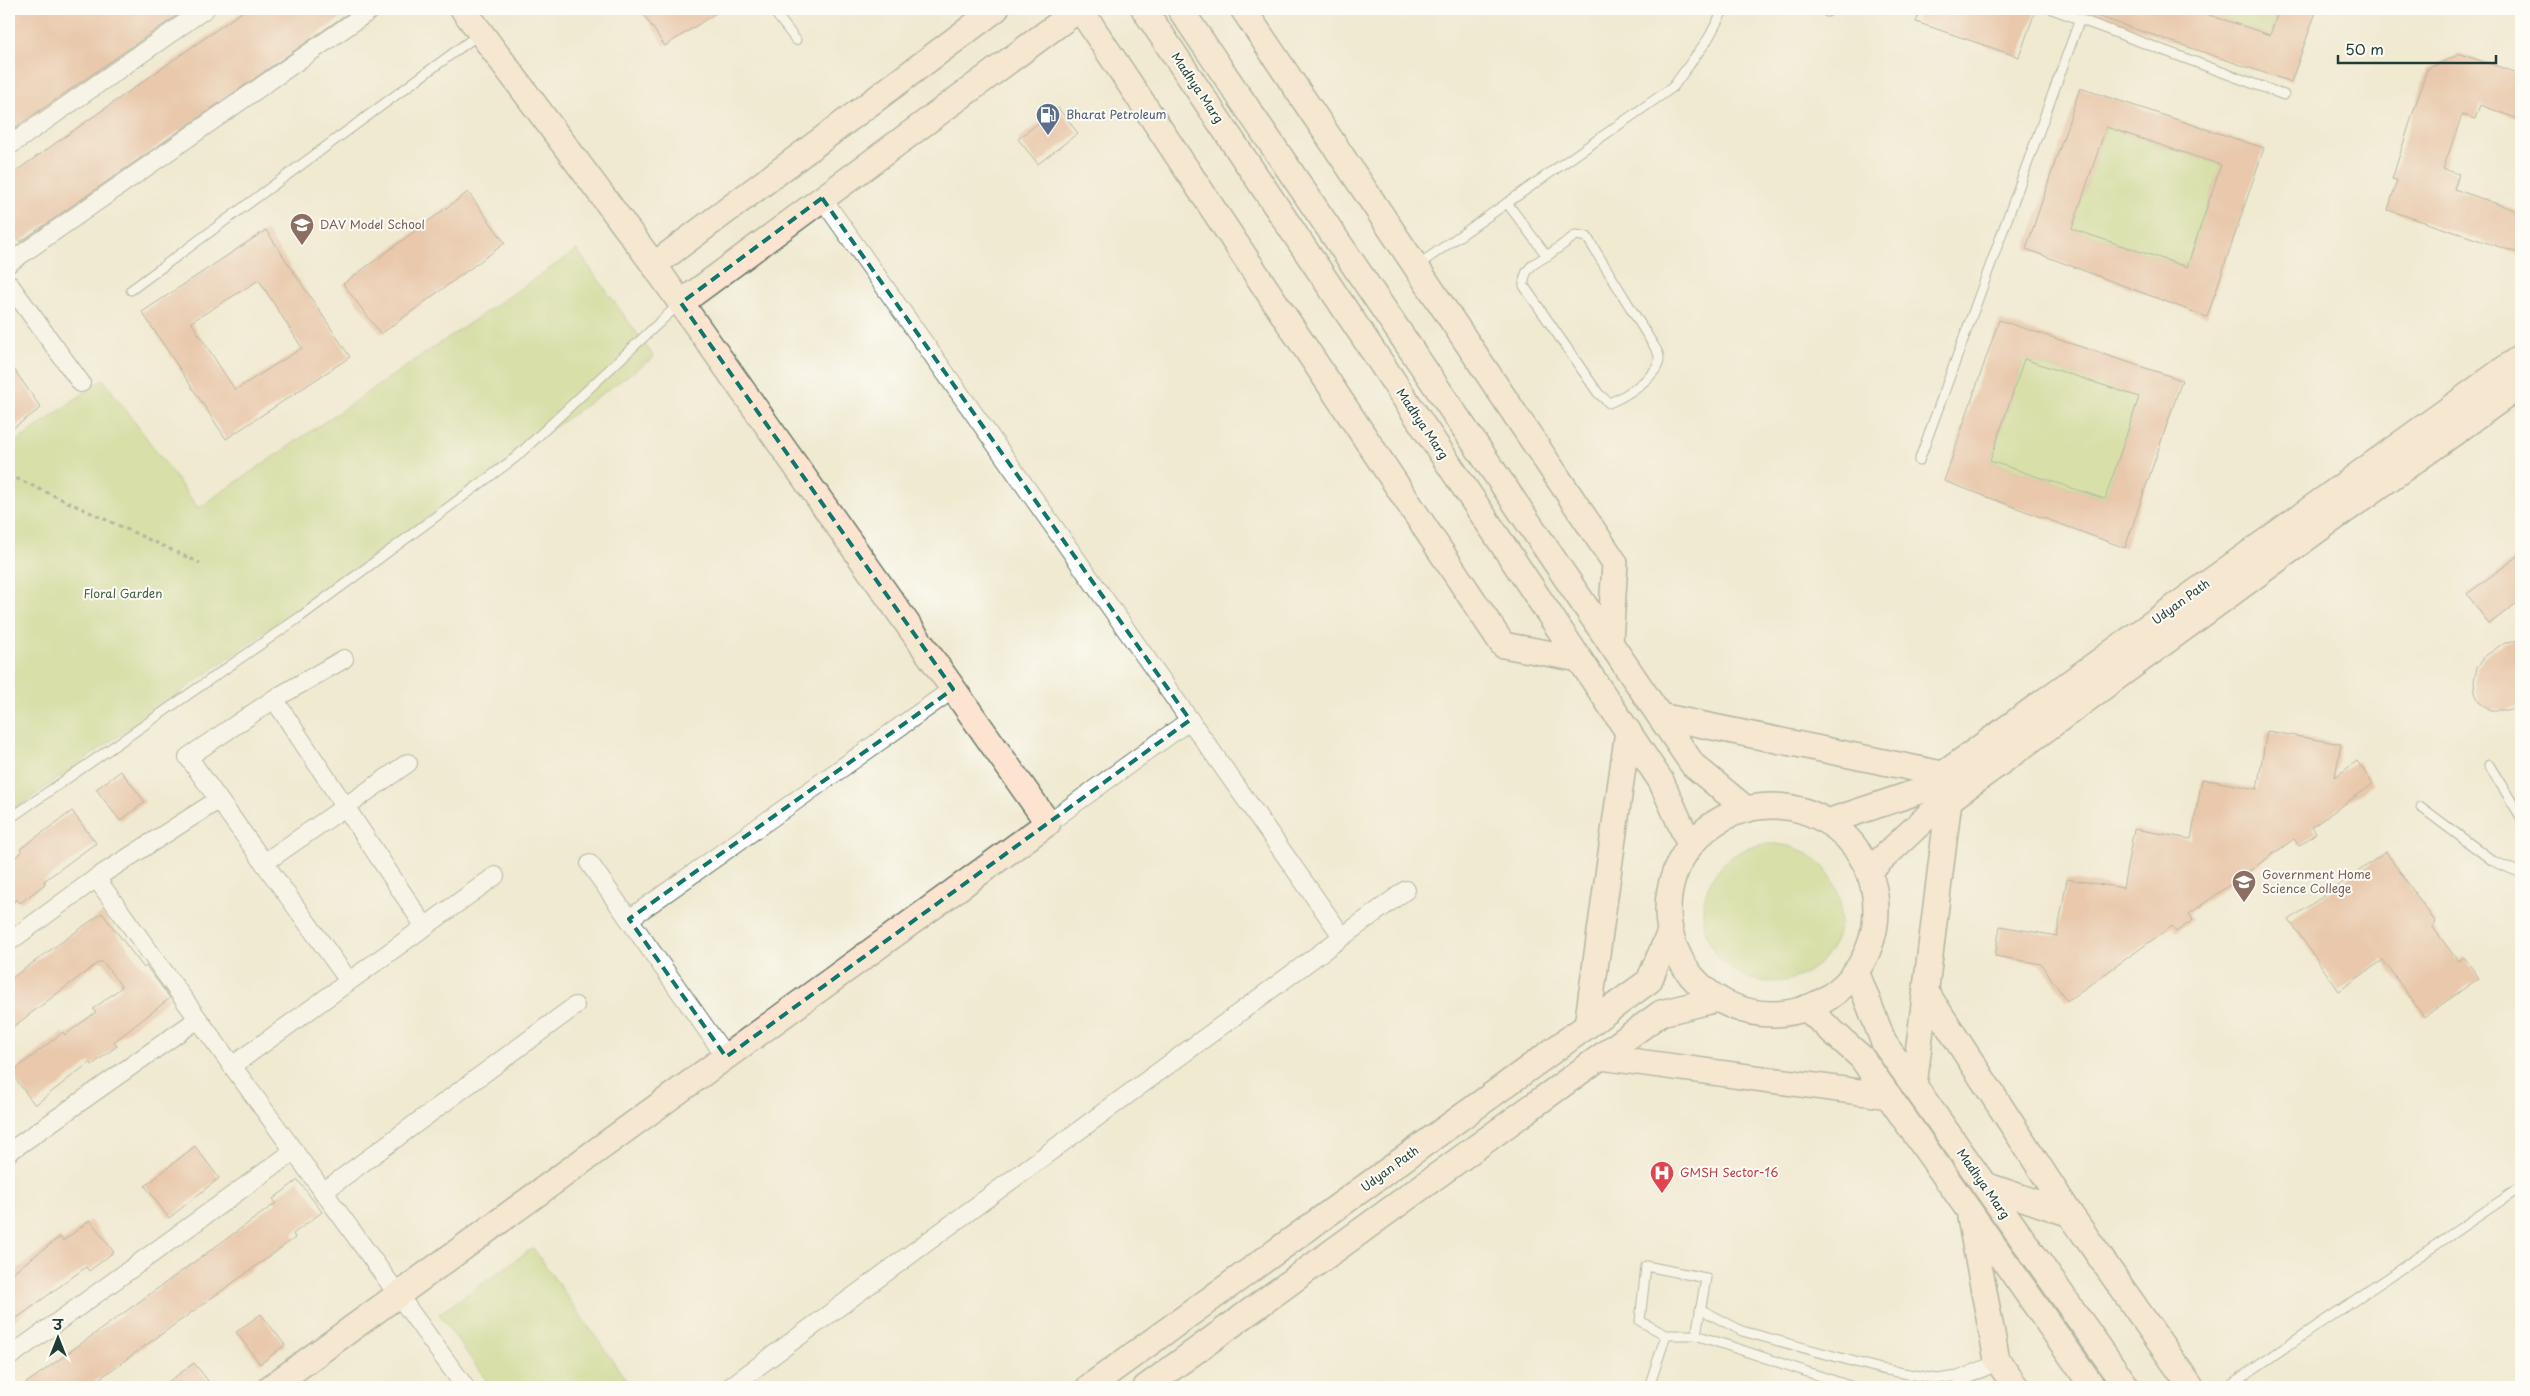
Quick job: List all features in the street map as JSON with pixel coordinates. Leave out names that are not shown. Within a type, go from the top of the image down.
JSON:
[{"type":"main road","points":[[271,1387],[1048,823],[654,265],[463,9]]},
{"type":"main road","points":[[654,265],[996,9]]},
{"type":"main road","points":[[680,303],[1079,9],[1503,646],[1579,659]]},
{"type":"main road","name":"Madhya Marg","points":[[1144,9],[1661,781],[1690,845]]},
{"type":"main road","points":[[1180,9],[1693,766],[1746,809]]},
{"type":"main road","points":[[1243,9],[1615,563],[1610,643]]},
{"type":"main road","name":"Udyan Path","points":[[1827,822],[1920,790],[2521,357]]},
{"type":"main road","name":"Udyan Path","points":[[1869,871],[1930,814],[2319,529],[2521,385]]},
{"type":"main road","points":[[1660,716],[1942,774]]},
{"type":"main road","points":[[1587,1026],[1628,731]]},
{"type":"main road","points":[[1914,1086],[1949,800]]},
{"type":"main road","points":[[1783,806],[1807,812],[1827,822],[1841,832],[1864,860],[1869,871],[1876,901],[1874,932],[1867,953],[1847,982],[1823,1001],[1806,1008],[1789,1012],[1764,1014],[1736,1008],[1705,990],[1676,953],[1667,918],[1674,872],[1690,845],[1721,819],[1746,809],[1783,806]]},
{"type":"main road","name":"Udyan Path","points":[[1089,1387],[1649,982],[1670,932]]},
{"type":"main road","name":"Madhya Marg","points":[[1856,971],[1884,1043],[2127,1387]]},
{"type":"main road","points":[[1926,992],[2070,1214],[2191,1387]]},
{"type":"main road","points":[[1146,1387],[1661,1013],[1718,999]]},
{"type":"main road","points":[[1806,1008],[1861,1057],[2093,1387]]},
{"type":"main road","points":[[1601,1057],[1888,1096]]},
{"type":"main road","points":[[1985,1185],[2070,1214]]},
{"type":"main road","points":[[1969,1210],[1997,1360],[2016,1387]]},
{"type":"street","points":[[9,146],[205,9]]},
{"type":"street","points":[[9,263],[372,9]]},
{"type":"street","points":[[822,198],[1342,936]]},
{"type":"street","points":[[9,284],[81,383]]},
{"type":"street","points":[[344,659],[274,699],[188,757],[349,981]]},
{"type":"street","points":[[628,919],[953,689]]},
{"type":"street","points":[[274,699],[425,927]]},
{"type":"street","points":[[1048,823],[1190,720]]},
{"type":"street","points":[[264,863],[408,763]]},
{"type":"street","points":[[9,942],[96,878],[218,800]]},
{"type":"street","points":[[590,864],[726,1057]]},
{"type":"street","points":[[232,1066],[495,876]]},
{"type":"street","points":[[96,878],[465,1387]]},
{"type":"street","points":[[730,1387],[1406,890]]},
{"type":"street","points":[[323,1192],[575,1006]]},
{"type":"street","points":[[9,1152],[198,1019]]},
{"type":"street","points":[[9,1357],[294,1150]]},
{"type":"lane","points":[[772,9],[796,40]]},
{"type":"lane","points":[[1416,267],[1673,87],[1708,40],[1724,9]]},
{"type":"lane","points":[[2052,9],[2284,95]]},
{"type":"lane","points":[[1920,461],[2080,19]]},
{"type":"lane","points":[[131,290],[480,32]]},
{"type":"lane","points":[[1507,203],[1547,256]]},
{"type":"lane","points":[[1576,235],[1587,237],[1654,346],[1659,357],[1656,369],[1642,383],[1620,399],[1609,403],[1598,393],[1524,286],[1523,276],[1530,265],[1547,256],[1576,235]]},
{"type":"lane","points":[[9,819],[300,617],[515,458],[680,303]]},
{"type":"lane","points":[[2489,765],[2521,817]]},
{"type":"lane","points":[[2422,807],[2493,861],[2521,873]]},
{"type":"lane","points":[[2228,1387],[2521,1187]]},
{"type":"lane","points":[[1696,1334],[1706,1278],[1646,1266],[1640,1321],[1666,1334],[1696,1334],[1853,1387]]},
{"type":"lane","points":[[1700,1309],[1742,1331],[1900,1372],[1937,1379],[1951,1377],[1997,1360]]},
{"type":"lane","points":[[1649,1387],[1666,1334]]},
{"type":"lane","points":[[1952,1387],[1990,1369],[1997,1360]]},
{"type":"path","points":[[9,475],[200,563]]},
{"type":"highlighted area","points":[[822,198],[1190,720],[726,1057],[629,919],[953,689],[681,303]]},
{"type":"green space","points":[[2191,9],[2279,9],[2270,35]]},
{"type":"green space","points":[[2106,127],[2221,165],[2187,267],[2072,229]]},
{"type":"green space","name":"Floral Garden","points":[[577,250],[654,357],[9,813],[9,447],[103,379],[198,508]]},
{"type":"green space","points":[[2024,359],[2139,397],[2105,499],[1990,461]]},
{"type":"green space","points":[[1772,844],[1798,850],[1821,864],[1835,887],[1841,913],[1835,939],[1821,962],[1798,976],[1772,982],[1746,976],[1723,962],[1709,939],[1703,913],[1709,887],[1723,864],[1746,850]]},
{"type":"green space","points":[[533,1248],[631,1387],[491,1387],[439,1314]]},
{"type":"building","points":[[9,9],[186,9],[9,132]]},
{"type":"building","points":[[246,9],[354,9],[20,242],[9,227],[9,176]]},
{"type":"building","points":[[640,9],[722,9],[665,46]]},
{"type":"building","points":[[1921,9],[2036,9],[2019,57],[1916,22]]},
{"type":"building","points":[[2085,9],[2191,9],[2270,35],[2279,9],[2317,9],[2291,82],[2085,12]]},
{"type":"building","points":[[2460,54],[2521,74],[2521,120],[2480,105],[2475,119],[2462,115],[2443,169],[2459,174],[2454,189],[2521,212],[2521,254],[2388,210],[2397,180],[2392,179],[2427,69]]},
{"type":"building","points":[[2080,88],[2264,148],[2207,317],[2026,249]],"holes":[[[2106,127],[2221,165],[2187,267],[2072,229]]]},
{"type":"building","name":"Bharat Petroleum","points":[[1058,108],[1078,133],[1038,164],[1018,139]]},
{"type":"building","points":[[468,192],[505,243],[381,334],[343,284]]},
{"type":"building","points":[[266,230],[350,357],[226,439],[142,312]],"holes":[[[259,280],[302,348],[235,390],[191,322]]]},
{"type":"building","points":[[1999,320],[2182,380],[2125,548],[1944,481]],"holes":[[[2024,359],[2139,397],[2105,499],[1990,461]]]},
{"type":"building","points":[[9,362],[41,408],[9,431]]},
{"type":"building","points":[[2521,554],[2521,600],[2489,624],[2467,594]]},
{"type":"building","points":[[2521,640],[2521,706],[2507,710],[2491,710],[2480,703],[2475,693],[2474,681],[2477,667],[2484,657],[2505,642]]},
{"type":"building","points":[[2267,731],[2341,744],[2335,777],[2357,761],[2373,784],[2312,827],[2316,833],[2299,846],[2294,839],[2189,914],[2193,920],[2176,932],[2172,926],[2067,1001],[2041,964],[1995,956],[2000,926],[2057,936],[2067,879],[2123,888],[2134,829],[2191,839],[2202,779],[2257,789]]},
{"type":"building","points":[[121,771],[145,802],[120,821],[96,789]]},
{"type":"building","points":[[72,811],[96,843],[44,881],[45,884],[20,903],[17,899],[9,905],[9,862],[22,852],[20,849]]},
{"type":"building","points":[[2386,852],[2436,923],[2432,926],[2458,961],[2464,957],[2479,978],[2424,1017],[2383,960],[2339,991],[2289,920]]},
{"type":"building","points":[[102,913],[144,968],[146,966],[170,998],[114,1042],[117,1046],[92,1065],[90,1062],[35,1105],[11,1073],[63,1032],[65,1035],[96,1012],[93,1009],[122,987],[103,962],[99,962],[9,1030],[9,980]]},
{"type":"building","points":[[195,1146],[219,1178],[169,1218],[145,1186]]},
{"type":"building","points":[[298,1180],[322,1212],[293,1234],[295,1238],[88,1387],[21,1387],[276,1203],[273,1199]]},
{"type":"building","points":[[90,1220],[114,1252],[89,1271],[86,1267],[9,1324],[9,1275],[60,1237],[63,1241]]},
{"type":"building","points":[[261,1314],[285,1345],[260,1364],[236,1332]]},
{"type":"building","points":[[194,1363],[213,1387],[161,1387]]},
{"type":"place","name":"Bharat Petroleum","points":[[1048,136]]},
{"type":"place","name":"DAV Model School","points":[[302,246]]},
{"type":"place","name":"Government Home Science College","points":[[2244,903]]},
{"type":"place","name":"GMSH Sector-16","points":[[1662,1194]]}]
